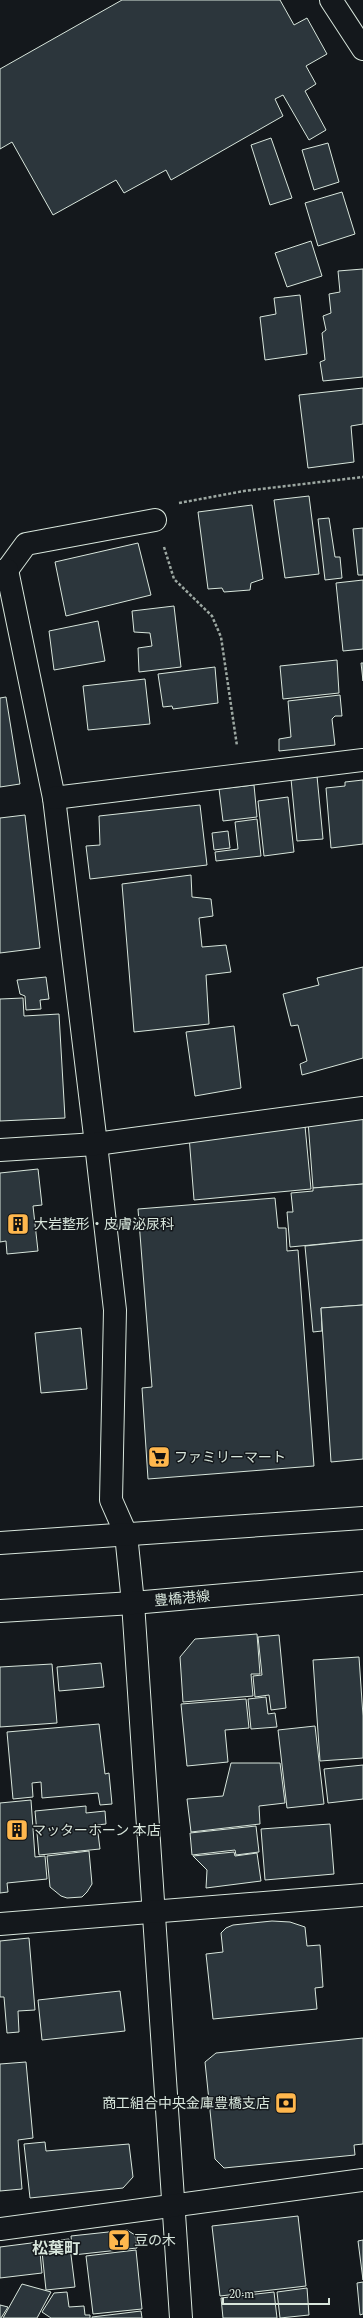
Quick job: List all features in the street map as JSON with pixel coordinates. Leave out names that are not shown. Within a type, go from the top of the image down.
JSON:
[{"type":"street","points":[[331,0],[363,49]]},
{"type":"street","points":[[155,520],[26,544],[4,571],[54,798],[115,1310],[111,1500],[126,1534],[133,1602],[181,2318]]},
{"type":"street","points":[[54,798],[363,760]]},
{"type":"street","points":[[0,1150],[96,1144],[363,1108]]},
{"type":"street","points":[[0,1543],[363,1518]]},
{"type":"street","name":"豊橋港線","points":[[0,1611],[133,1602],[363,1582]]},
{"type":"street","points":[[0,1924],[363,1895]]},
{"type":"street","points":[[0,2229],[363,2180]]},
{"type":"path","points":[[241,774],[221,637],[212,616],[174,579],[152,509],[244,491],[363,477]]},
{"type":"building","points":[[122,0],[280,0],[294,25],[307,18],[327,54],[306,66],[316,84],[305,91],[326,130],[309,140],[283,95],[275,99],[283,116],[171,180],[166,170],[124,193],[116,180],[53,215],[12,142],[0,149],[0,69]]},
{"type":"building","points":[[271,138],[292,198],[270,205],[251,145]]},
{"type":"building","points":[[328,143],[339,182],[314,190],[302,150]]},
{"type":"building","points":[[342,192],[355,234],[318,246],[305,203]]},
{"type":"building","points":[[311,241],[322,276],[287,287],[275,253]]},
{"type":"building","points":[[363,269],[363,377],[323,381],[320,362],[325,360],[322,333],[326,330],[323,316],[331,313],[329,294],[340,292],[338,271]]},
{"type":"building","points":[[300,295],[307,354],[265,360],[260,317],[276,314],[274,298]]},
{"type":"building","points":[[363,388],[363,424],[351,426],[354,462],[308,468],[299,395]]},
{"type":"building","points":[[309,496],[319,574],[285,578],[274,500]]},
{"type":"building","points":[[252,505],[263,579],[251,583],[250,590],[224,592],[222,588],[208,589],[198,512]]},
{"type":"building","points":[[329,518],[335,557],[340,557],[342,578],[325,580],[318,519]]},
{"type":"building","points":[[363,528],[363,575],[358,575],[353,529]]},
{"type":"building","points":[[138,543],[151,595],[66,616],[55,562]]},
{"type":"building","points":[[363,580],[363,649],[343,651],[336,583]]},
{"type":"building","points":[[174,606],[181,667],[139,672],[138,648],[152,646],[150,633],[134,632],[132,611]]},
{"type":"building","points":[[98,621],[105,661],[54,670],[49,631]]},
{"type":"building","points":[[337,660],[339,693],[283,699],[280,666]]},
{"type":"building","points":[[361,663],[363,663],[363,681]]},
{"type":"building","points":[[215,667],[218,703],[173,709],[172,706],[163,707],[158,674]]},
{"type":"building","points":[[145,679],[150,724],[88,730],[83,686]]},
{"type":"building","points":[[340,695],[342,716],[335,716],[332,719],[335,745],[279,751],[279,739],[291,737],[288,701]]},
{"type":"building","points":[[6,697],[20,784],[0,787],[0,698]]},
{"type":"building","points":[[317,776],[323,839],[297,841],[291,779]]},
{"type":"building","points":[[363,780],[363,844],[331,848],[326,788],[345,786],[345,782]]},
{"type":"building","points":[[254,785],[257,817],[223,821],[219,789]]},
{"type":"building","points":[[288,797],[294,852],[264,856],[258,801]]},
{"type":"building","points":[[200,805],[207,865],[90,879],[86,846],[100,845],[99,816]]},
{"type":"building","points":[[25,815],[40,948],[0,953],[0,818]]},
{"type":"building","points":[[257,819],[261,856],[216,861],[215,852],[238,849],[235,822]]},
{"type":"building","points":[[228,831],[230,848],[214,850],[212,833]]},
{"type":"building","points":[[191,875],[192,897],[211,899],[213,916],[199,918],[202,947],[226,945],[231,972],[206,975],[209,1024],[134,1032],[122,884]]},
{"type":"building","points":[[363,967],[363,1058],[302,1075],[300,1064],[307,1061],[298,1025],[291,1026],[283,994],[319,985],[317,978]]},
{"type":"building","points":[[46,977],[49,999],[40,1000],[41,1009],[26,1010],[25,996],[20,994],[17,980]]},
{"type":"building","points":[[23,998],[24,1016],[59,1014],[65,1118],[0,1121],[0,999]]},
{"type":"building","points":[[234,1026],[241,1088],[195,1096],[186,1032]]},
{"type":"building","points":[[363,1114],[363,1184],[313,1188],[308,1121]]},
{"type":"building","points":[[305,1126],[311,1189],[194,1200],[189,1136]]},
{"type":"building","name":"大岩整形・皮膚泌尿科","points":[[38,1169],[42,1205],[33,1206],[38,1251],[7,1254],[6,1241],[0,1242],[0,1173]]},
{"type":"building","points":[[363,1184],[363,1240],[290,1247],[287,1212],[293,1212],[291,1193],[313,1191],[313,1188]]},
{"type":"building","points":[[275,1198],[278,1228],[286,1228],[287,1251],[298,1250],[314,1466],[148,1479],[142,1388],[152,1387],[138,1209]]},
{"type":"building","points":[[363,1240],[363,1305],[321,1308],[322,1331],[313,1332],[305,1246]]},
{"type":"building","points":[[363,1305],[363,1459],[331,1462],[321,1308]]},
{"type":"building","points":[[81,1328],[87,1389],[41,1393],[35,1333]]},
{"type":"building","points":[[257,1634],[260,1674],[251,1674],[253,1696],[183,1702],[180,1657],[195,1639]]},
{"type":"building","points":[[279,1635],[286,1708],[271,1710],[269,1695],[255,1697],[253,1676],[262,1675],[258,1637]]},
{"type":"building","points":[[359,1657],[363,1716],[363,1758],[320,1761],[313,1660]]},
{"type":"building","points":[[101,1663],[104,1687],[59,1691],[57,1667]]},
{"type":"building","points":[[52,1664],[57,1723],[0,1727],[0,1667]]},
{"type":"building","points":[[266,1697],[268,1714],[275,1713],[277,1727],[251,1729],[248,1699]]},
{"type":"building","points":[[246,1699],[249,1728],[225,1730],[228,1762],[187,1766],[181,1704]]},
{"type":"building","points":[[99,1724],[105,1774],[109,1773],[112,1804],[100,1805],[98,1793],[42,1798],[41,1782],[32,1783],[33,1797],[13,1799],[7,1732]]},
{"type":"building","points":[[315,1726],[324,1804],[287,1808],[278,1730]]},
{"type":"building","points":[[231,1763],[280,1763],[285,1803],[259,1806],[260,1824],[191,1832],[187,1799],[223,1796]]},
{"type":"building","points":[[363,1765],[363,1799],[328,1803],[324,1769]]},
{"type":"building","name":"マッターホーン 本店","points":[[31,1800],[35,1857],[45,1856],[47,1879],[7,1883],[8,1892],[0,1893],[0,1803]]},
{"type":"building","points":[[86,1806],[86,1813],[105,1811],[106,1824],[97,1825],[100,1849],[39,1855],[35,1811]]},
{"type":"building","points":[[330,1824],[334,1874],[265,1880],[261,1829]]},
{"type":"building","points":[[256,1826],[259,1852],[236,1855],[235,1850],[192,1855],[190,1833]]},
{"type":"building","name":"マッターホーン 本店","points":[[89,1851],[92,1884],[82,1897],[67,1898],[61,1896],[50,1887],[47,1856]]},
{"type":"building","points":[[234,1852],[235,1856],[257,1853],[261,1881],[206,1888],[207,1870],[193,1856]]},
{"type":"building","points":[[272,1921],[290,1922],[305,1927],[307,1946],[320,1945],[323,1987],[315,1988],[317,2009],[213,2019],[206,1954],[223,1952],[221,1933],[226,1928],[233,1925]]},
{"type":"building","points":[[29,1938],[35,2010],[18,2011],[19,2032],[7,2033],[4,1997],[0,1997],[0,1941]]},
{"type":"building","points":[[120,1991],[125,2031],[42,2040],[38,2000]]},
{"type":"building","name":"商工組合中央金庫豊橋支店","points":[[363,2038],[363,2144],[354,2145],[355,2155],[224,2168],[215,2159],[205,2062],[216,2053]]},
{"type":"building","points":[[26,2062],[33,2138],[18,2140],[22,2189],[0,2191],[0,2064]]},
{"type":"building","points":[[45,2142],[46,2151],[129,2144],[133,2177],[123,2188],[30,2198],[24,2144]]},
{"type":"building","points":[[298,2216],[306,2286],[220,2296],[212,2226]]},
{"type":"building","points":[[127,2230],[135,2235],[137,2248],[73,2255],[71,2236]]},
{"type":"building","points":[[69,2239],[75,2287],[46,2290],[41,2242]]},
{"type":"building","points":[[363,2240],[363,2280],[358,2241]]},
{"type":"building","points":[[39,2242],[42,2273],[0,2278],[0,2247]]},
{"type":"building","points":[[136,2250],[142,2309],[93,2314],[86,2256]]},
{"type":"building","points":[[363,2282],[363,2314],[360,2315],[357,2283]]},
{"type":"building","points":[[22,2284],[51,2292],[37,2318],[3,2318]]},
{"type":"building","points":[[307,2288],[309,2315],[280,2318],[277,2292]]},
{"type":"building","points":[[67,2292],[69,2307],[84,2306],[85,2315],[90,2315],[90,2318],[51,2318],[42,2312],[54,2293]]},
{"type":"building","points":[[274,2292],[277,2318],[223,2318],[221,2298]]},
{"type":"building","points":[[0,2305],[8,2307],[1,2318],[0,2318]]},
{"type":"building","points":[[141,2311],[142,2318],[92,2318],[92,2317]]},
{"type":"place","name":"大岩整形・皮膚泌尿科","points":[[18,1224]]},
{"type":"place","name":"ファミリーマート","points":[[159,1457]]},
{"type":"place","name":"マッターホーン 本店","points":[[17,1830]]},
{"type":"place","name":"商工組合中央金庫豊橋支店","points":[[286,2103]]},
{"type":"place","name":"豆の木","points":[[119,2240]]},
{"type":"district","name":"松葉町","points":[[56,2248]]}]
